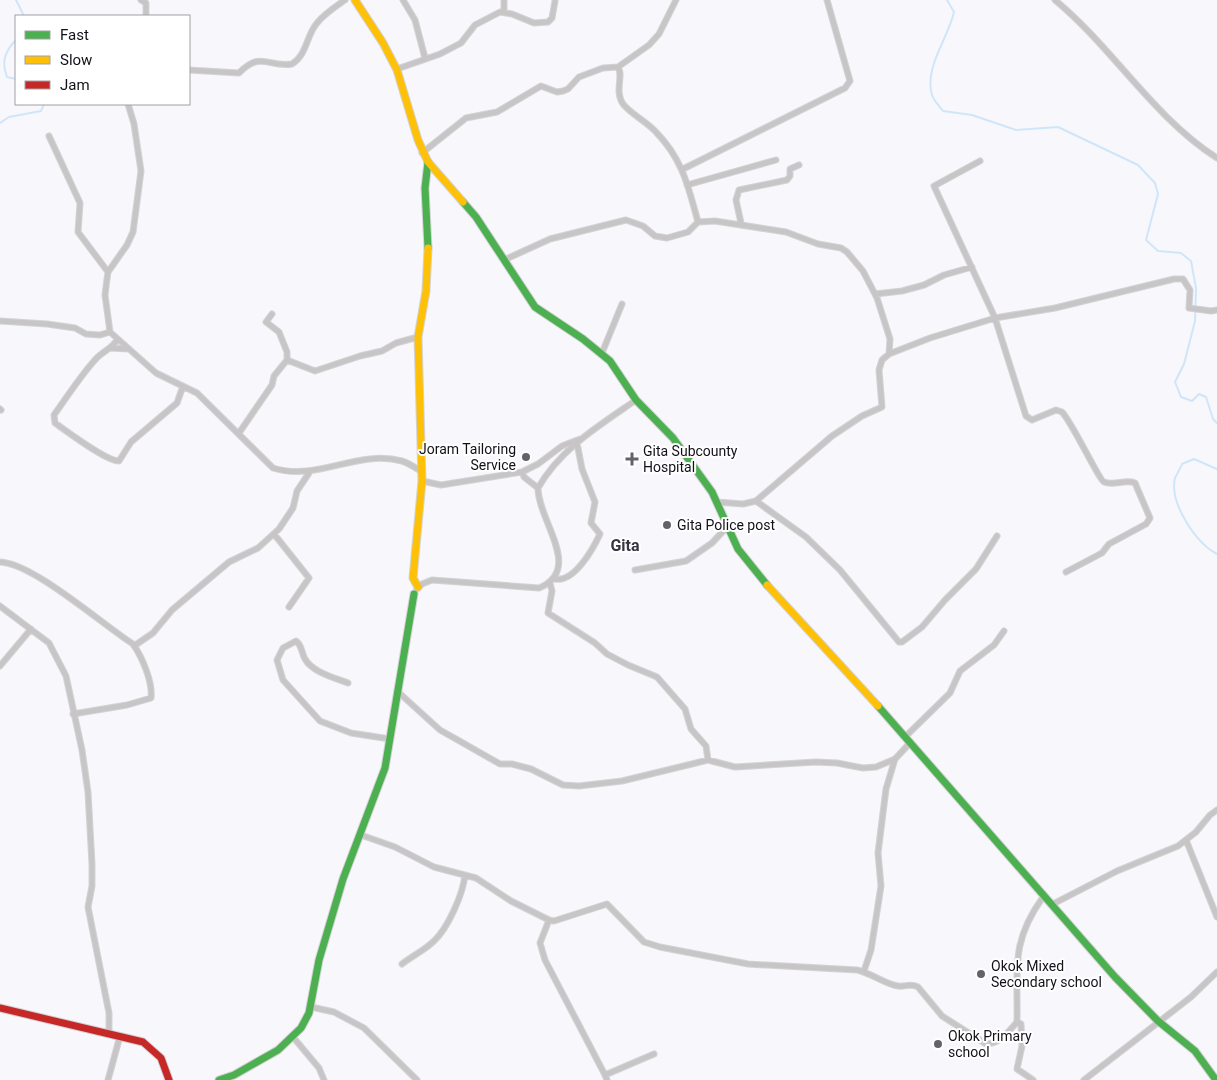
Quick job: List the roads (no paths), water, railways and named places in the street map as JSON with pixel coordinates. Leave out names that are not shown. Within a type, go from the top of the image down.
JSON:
[{"type":"street","points":[[141,0],[146,3],[146,15]]},
{"type":"street","points":[[190,70],[238,72],[253,61],[259,60],[292,64],[299,59],[317,22],[345,0]]},
{"type":"street","points":[[355,0],[397,69],[418,145],[422,152],[428,162],[460,196],[535,307],[602,353],[636,400],[673,438],[717,502],[726,528],[738,549],[759,576],[908,740],[1043,897],[1115,977],[1158,1021],[1195,1051],[1216,1080]]},
{"type":"street","points":[[403,0],[415,20],[425,58]]},
{"type":"street","points":[[504,0],[504,12]]},
{"type":"street","points":[[422,152],[471,115],[497,112],[542,86],[557,92],[563,91],[568,89],[579,77],[603,68],[618,67],[649,45],[659,34],[676,0]]},
{"type":"street","points":[[683,169],[845,88],[850,81],[828,0]]},
{"type":"street","points":[[1055,0],[1110,54],[1177,126],[1217,158]]},
{"type":"street","points":[[397,69],[440,54],[461,44],[475,25],[504,12],[534,23],[548,22],[552,18],[555,1]]},
{"type":"street","points":[[618,67],[620,73],[617,84],[622,103],[656,132],[683,169],[698,222]]},
{"type":"street","points":[[128,105],[137,138],[141,171],[136,215],[128,245],[108,272],[105,294],[110,332],[156,373],[197,393],[273,468],[289,473],[309,473],[347,462],[388,458],[404,461],[422,472]]},
{"type":"street","points":[[49,136],[80,203],[78,232],[108,272]]},
{"type":"street","points":[[687,185],[776,160]]},
{"type":"street","points":[[980,161],[934,186],[995,318],[1029,420],[1056,410],[1062,412],[1102,482],[1135,483],[1150,518],[1146,524],[1109,544],[1102,553],[1066,572]]},
{"type":"street","points":[[219,1080],[234,1075],[278,1050],[306,1021],[311,1007],[319,960],[343,879],[385,768],[416,591],[413,578],[413,563],[422,481],[418,337],[426,291],[428,238],[425,188],[428,162]]},
{"type":"street","points":[[741,223],[736,200],[739,190],[787,180],[790,176],[790,169],[799,165]]},
{"type":"street","points":[[504,260],[550,239],[626,220],[643,226],[655,236],[668,238],[688,232],[698,222],[725,221],[786,232],[818,244],[840,248],[847,252],[863,271],[875,294],[890,338],[889,354]]},
{"type":"street","points":[[875,294],[902,291],[924,285],[944,275],[972,267]]},
{"type":"street","points":[[717,502],[743,504],[756,501],[832,436],[862,416],[882,407],[879,370],[882,360],[889,354],[930,338],[995,318],[1055,308],[1174,279],[1183,279],[1190,290],[1189,308],[1214,310]]},
{"type":"street","points":[[602,353],[622,304]]},
{"type":"street","points":[[239,433],[272,385],[274,376],[287,360],[287,352],[279,332],[266,322],[272,314]]},
{"type":"street","points":[[0,321],[66,326],[86,334],[100,335],[110,332]]},
{"type":"street","points":[[287,360],[316,371],[360,356],[382,351],[396,343],[418,337]]},
{"type":"street","points":[[117,340],[93,362],[53,417],[55,423],[112,460],[118,460],[131,442],[177,404],[183,386]]},
{"type":"street","points":[[110,348],[129,349]]},
{"type":"street","points":[[538,488],[558,460],[577,443],[636,400]]},
{"type":"street","points":[[422,481],[441,485],[522,472],[538,464],[562,446],[585,437]]},
{"type":"street","points":[[416,591],[432,580],[539,588],[552,581],[567,578],[590,552],[600,534],[591,523],[595,502],[582,469],[577,443]]},
{"type":"street","points":[[522,472],[524,477],[538,488],[542,511],[556,543],[559,568],[552,581],[548,613],[595,643],[607,654],[657,677],[685,709],[691,729],[706,746],[708,760]]},
{"type":"street","points":[[134,646],[153,633],[172,610],[229,562],[258,548],[274,534],[294,508],[296,491],[309,473]]},
{"type":"street","points":[[756,501],[806,537],[840,570],[898,642],[902,642],[922,628],[945,600],[976,569],[997,536]]},
{"type":"street","points":[[635,570],[686,561],[712,543],[726,528]]},
{"type":"street","points":[[274,534],[309,578],[289,607]]},
{"type":"street","points":[[0,562],[13,565],[57,589],[134,646],[144,666],[151,698],[128,705],[73,714]]},
{"type":"street","points":[[0,606],[49,643],[59,659],[66,676],[82,750],[90,815],[92,879],[88,907],[109,1013],[110,1033]]},
{"type":"street","points":[[0,666],[30,629]]},
{"type":"street","points":[[864,971],[871,950],[881,886],[878,853],[886,789],[895,759],[908,740],[950,693],[960,671],[994,645],[1004,631]]},
{"type":"street","points":[[348,683],[314,667],[305,658],[300,644],[296,641],[283,648],[277,660],[283,680],[320,720],[351,733],[390,739]]},
{"type":"street","points":[[397,691],[448,734],[500,764],[512,764],[531,769],[563,784],[579,786],[622,781],[708,760],[735,767],[816,762],[837,763],[863,768],[886,765],[895,759]]},
{"type":"street","points":[[1051,905],[1117,871],[1178,846],[1217,810]]},
{"type":"street","points":[[361,835],[395,847],[434,867],[476,878],[511,901],[549,920],[554,921],[607,904],[644,942],[660,947],[748,964],[864,971],[900,987],[913,984],[918,987],[942,1016],[986,1044],[991,1044],[1006,1036],[1018,1022]]},
{"type":"street","points":[[1186,840],[1217,916]]},
{"type":"street","points":[[402,964],[434,941],[442,930],[464,886],[464,875]]},
{"type":"street","points":[[1033,1080],[1017,1069],[1022,1046],[1021,1024],[1018,1022],[1016,968],[1018,948],[1026,923],[1043,897]]},
{"type":"street","points":[[549,920],[540,943],[545,960],[606,1077],[654,1054]]},
{"type":"street","points":[[1084,1080],[1191,997],[1217,972]]},
{"type":"street","points":[[311,1007],[334,1012],[364,1028],[417,1080]]},
{"type":"street","points":[[0,1008],[110,1033],[154,1048],[163,1061],[169,1080]]},
{"type":"street","points":[[108,1080],[120,1036]]},
{"type":"street","points":[[293,1036],[319,1068],[324,1080]]},
{"type":"waterway","points":[[16,0],[24,15]]},
{"type":"waterway","points":[[947,0],[954,12],[934,64],[930,85],[932,95],[943,111],[972,115],[1016,130],[1058,127],[1138,165],[1155,183],[1158,194],[1146,240],[1158,251],[1181,253],[1191,261],[1196,288],[1195,321],[1184,364],[1175,382],[1181,397],[1192,401],[1199,394],[1206,397],[1213,419],[1217,423]]},
{"type":"waterway","points":[[15,41],[9,48],[4,62],[7,77],[15,79]]},
{"type":"waterway","points":[[0,123],[9,117],[41,111],[44,105]]},
{"type":"waterway","points":[[1217,469],[1194,459],[1182,464],[1175,478],[1174,488],[1180,510],[1193,532],[1209,549],[1217,554]]},
{"type":"place","name":"Joram Tailoring Service","points":[[526,457]]},
{"type":"place","name":"Gita Subcounty Hospital","points":[[632,459]]},
{"type":"place","name":"Gita Police post","points":[[667,525]]},
{"type":"place","name":"Okok Mixed Secondary school","points":[[981,974]]},
{"type":"place","name":"Okok Primary school","points":[[938,1044]]},
{"type":"district","name":"Gita","points":[[625,545]]}]
